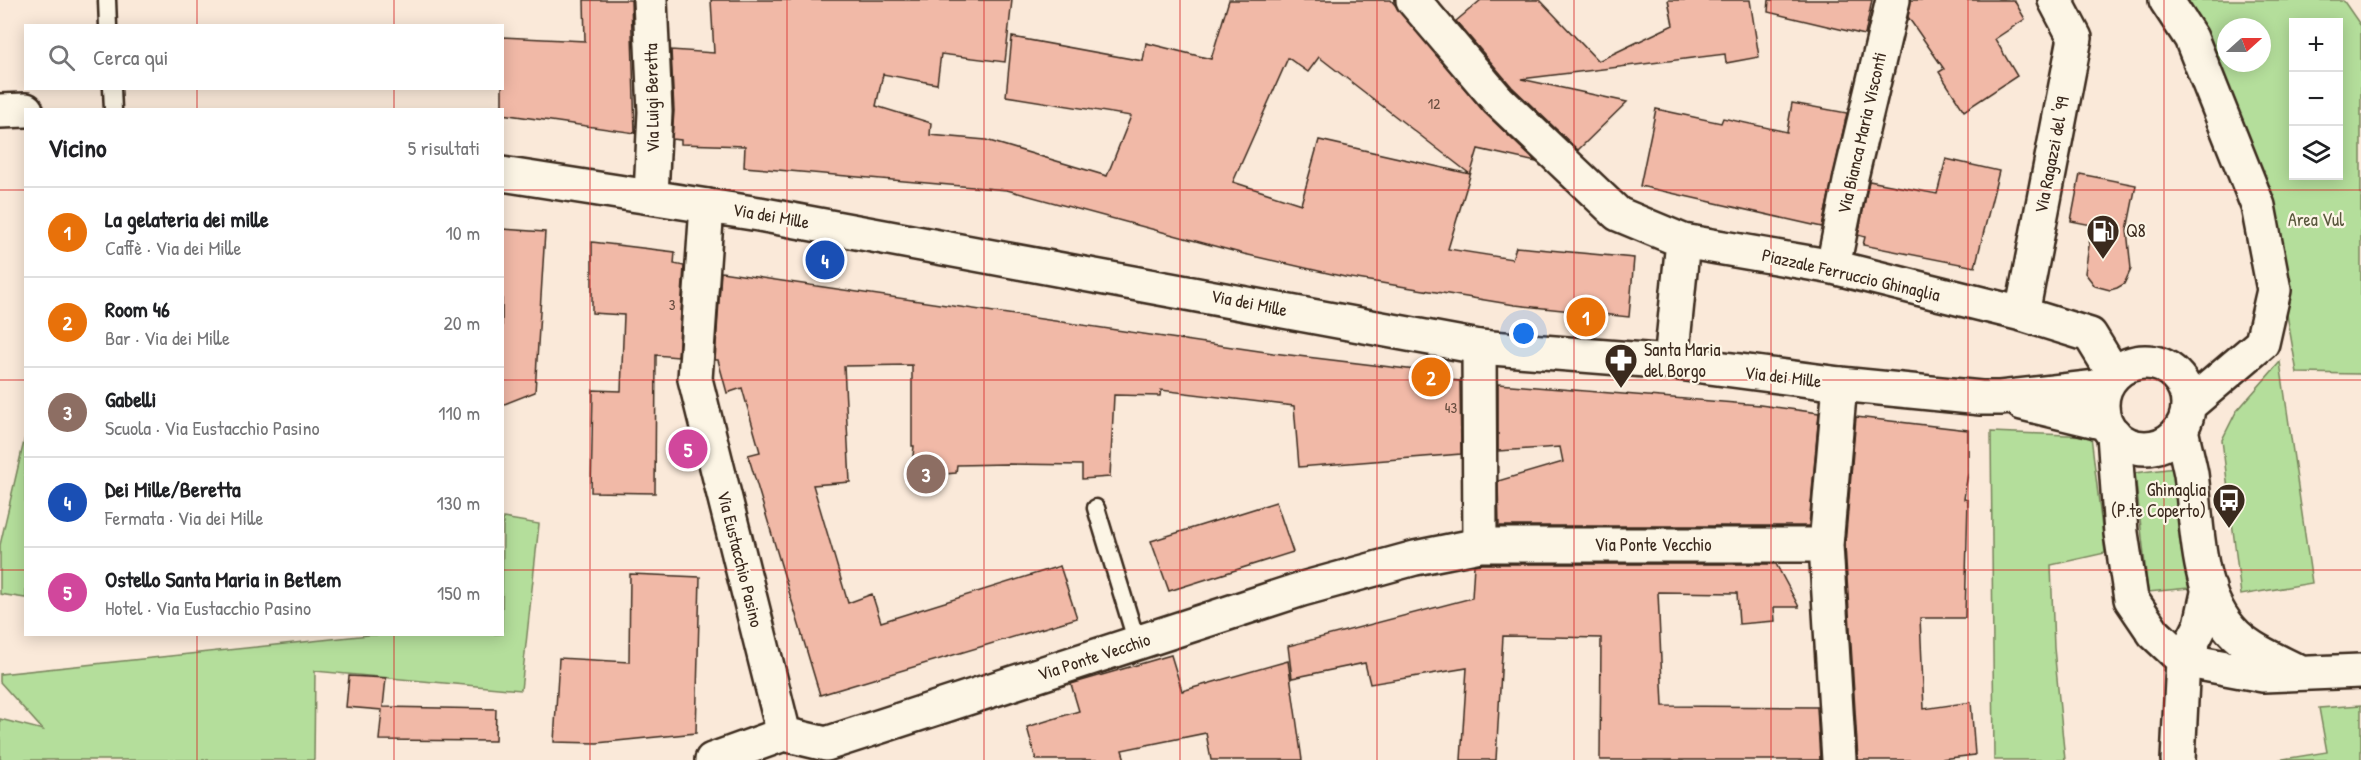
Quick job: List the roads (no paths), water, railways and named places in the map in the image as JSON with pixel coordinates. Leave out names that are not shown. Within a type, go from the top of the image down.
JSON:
[{"type":"street","name":"Via Luigi Beretta","points":[[650,0],[655,112],[651,195]]},
{"type":"street","name":"Piazzale Ferruccio Ghinaglia","points":[[1413,0],[1498,100],[1618,214],[1683,241],[1833,267],[2022,314],[2090,335],[2110,380]]},
{"type":"street","name":"Via Bianca Maria Visconti","points":[[1833,267],[1851,177],[1893,0]]},
{"type":"street","name":"Via Ragazzi del '99","points":[[2022,314],[2075,38],[2055,0]]},
{"type":"street","points":[[2110,429],[2123,442],[2136,447],[2148,448],[2167,442],[2185,418],[2262,343],[2274,290],[2258,206],[2191,39],[2166,0]]},
{"type":"street","points":[[0,111],[24,110]]},
{"type":"street","name":"Via dei Mille","points":[[504,174],[651,195],[1195,293],[1479,347],[1671,362],[1840,384],[2000,398],[2110,429]]},
{"type":"street","name":"Via Eustacchio Pasino","points":[[707,206],[695,379],[784,734]]},
{"type":"street","points":[[1671,362],[1683,241]]},
{"type":"street","points":[[2174,372],[2262,343]]},
{"type":"street","points":[[1479,347],[1480,545]]},
{"type":"street","points":[[2307,675],[2264,655],[2236,634],[2220,613],[2209,588],[2200,547],[2185,418],[2188,395],[2174,372],[2163,365],[2144,362],[2125,366],[2110,380],[2102,401],[2110,429],[2121,533],[2131,599],[2154,633],[2182,660],[2264,675],[2307,675],[2361,671]]},
{"type":"street","name":"Via dei Mille","points":[[2000,398],[2110,380]]},
{"type":"street","points":[[1839,760],[1826,545],[1840,384]]},
{"type":"street","name":"Via Ponte Vecchio","points":[[784,734],[826,752],[1137,643],[1302,589],[1414,558],[1480,545],[1826,545]]},
{"type":"street","points":[[2178,760],[2182,660],[2201,625],[2209,588]]},
{"type":"street","points":[[2182,660],[2208,649],[2264,655]]},
{"type":"street","points":[[712,760],[784,734]]},
{"type":"lane","points":[[107,0],[108,24]]},
{"type":"lane","points":[[112,90],[113,108]]},
{"type":"lane","points":[[1096,508],[1137,643]]},
{"type":"place","name":"Dei Mille/Beretta","points":[[825,260]]},
{"type":"place","name":"Q8","points":[[2103,260]]},
{"type":"place","name":"La gelateria dei mille","points":[[1586,317]]},
{"type":"place","name":"Room 46","points":[[1431,377]]},
{"type":"place","name":"Santa Maria del Borgo","points":[[1621,389]]},
{"type":"place","name":"Ostello Santa Maria in Betlem","points":[[688,449]]},
{"type":"place","name":"Gabelli","points":[[926,474]]},
{"type":"place","name":"Ghinaglia (P.te Coperto)","points":[[2229,529]]},
{"type":"park label","name":"Area Vul","points":[[2316,220]]}]
